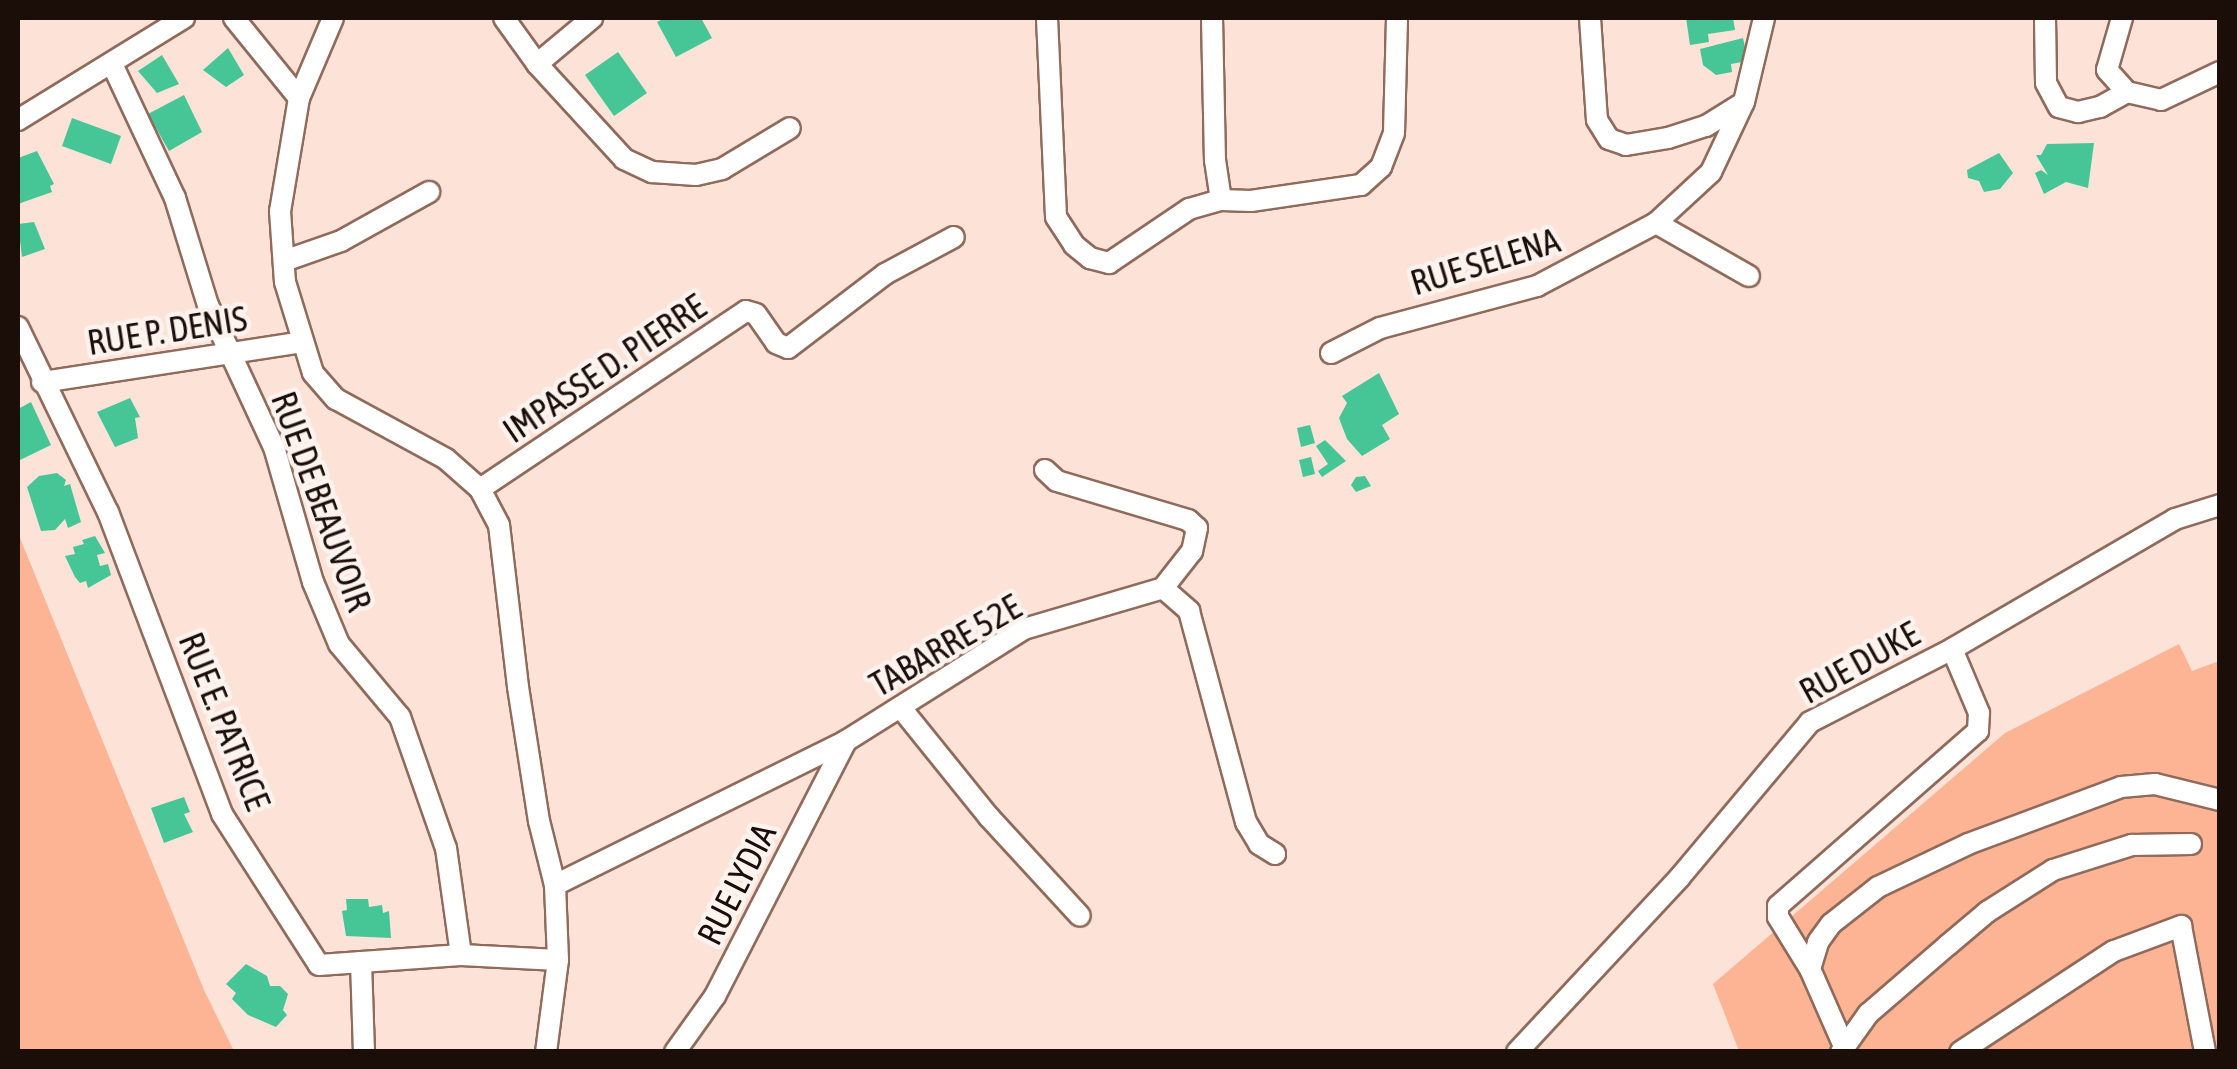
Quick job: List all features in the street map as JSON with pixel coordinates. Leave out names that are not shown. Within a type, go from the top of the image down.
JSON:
[{"type":"street","points":[[18,120],[184,18]]},
{"type":"street","points":[[234,18],[299,98]]},
{"type":"street","points":[[332,18],[299,98],[280,211],[284,261],[313,374],[336,398],[446,459],[480,489],[499,524],[539,821],[556,886],[558,960],[546,1052]]},
{"type":"street","points":[[504,18],[537,64],[624,159],[652,172],[696,175],[722,169],[790,128]]},
{"type":"street","points":[[537,64],[592,18]]},
{"type":"street","points":[[1048,18],[1056,217],[1074,246],[1090,258],[1109,263],[1189,209],[1221,200],[1361,185],[1380,167],[1394,133],[1397,18]]},
{"type":"street","points":[[1212,18],[1215,160],[1221,200]]},
{"type":"street","points":[[1590,18],[1597,120],[1609,139],[1626,145],[1668,138],[1706,126],[1744,102]]},
{"type":"street","name":"RUE SELENA","points":[[1331,353],[1380,328],[1538,286],[1656,223],[1711,172],[1744,102],[1764,18]]},
{"type":"street","points":[[2045,18],[2046,83],[2060,107],[2078,112],[2100,107],[2127,92]]},
{"type":"street","points":[[2122,18],[2107,70],[2127,92],[2161,100],[2220,72]]},
{"type":"street","name":"RUE DE BEAUVOIR","points":[[112,64],[175,198],[208,305],[274,447],[313,582],[340,644],[400,717],[446,848],[461,955]]},
{"type":"street","points":[[284,261],[341,241],[429,192]]},
{"type":"street","points":[[1656,223],[1749,276]]},
{"type":"street","name":"IMPASSE D. PIERRE","points":[[480,489],[746,311],[756,314],[776,343],[788,348],[886,274],[954,237]]},
{"type":"street","name":"RUE E. PATRICE","points":[[18,327],[108,512],[222,814],[319,966],[461,955],[558,960]]},
{"type":"street","name":"RUE P. DENIS","points":[[42,382],[302,342]]},
{"type":"street","points":[[1045,470],[1057,482],[1188,520],[1197,528],[1192,551],[1164,588],[1188,611],[1246,822],[1259,844],[1275,854]]},
{"type":"street","name":"RUE DUKE","points":[[1517,1052],[1680,878],[1810,722],[1952,649],[2175,519],[2220,505]]},
{"type":"street","name":"TABARRE 52E","points":[[556,886],[846,741],[1024,629],[1164,588]]},
{"type":"street","points":[[1842,1048],[1810,969],[1778,917],[1778,906],[1978,731],[1979,713],[1952,649]]},
{"type":"street","points":[[901,708],[989,816],[1080,916]]},
{"type":"street","name":"RUE LYDIA","points":[[675,1052],[715,996],[846,741]]},
{"type":"street","points":[[1810,969],[1818,942],[1842,914],[1878,886],[1968,844],[2121,787],[2155,784],[2220,800]]},
{"type":"street","points":[[1842,1048],[1868,1014],[1987,912],[2053,870],[2132,845],[2191,844]]},
{"type":"street","points":[[1960,1052],[2114,951],[2181,926],[2204,1052]]},
{"type":"street","points":[[361,962],[364,1052]]},
{"type":"shaded area","points":[[18,533],[204,990],[234,1051],[18,1051]]},
{"type":"shaded area","points":[[2179,644],[2192,671],[2219,661],[2219,1051],[1739,1051],[1713,984],[2005,733]]},
{"type":"building","points":[[665,18],[701,18],[712,38],[676,57],[657,22]]},
{"type":"building","points":[[1686,18],[1733,18],[1735,30],[1708,34],[1709,42],[1690,45]]},
{"type":"building","points":[[1743,38],[1748,61],[1731,64],[1732,72],[1716,75],[1703,65],[1700,49]]},
{"type":"building","points":[[228,48],[244,75],[226,87],[203,70]]},
{"type":"building","points":[[618,52],[647,93],[614,116],[585,75]]},
{"type":"building","points":[[162,55],[179,84],[157,93],[138,71]]},
{"type":"building","points":[[184,95],[202,132],[169,151],[148,114]]},
{"type":"building","points":[[72,118],[121,136],[111,164],[62,146]]},
{"type":"building","points":[[2094,143],[2088,188],[2066,182],[2044,194],[2035,173],[2041,170],[2048,175],[2036,155],[2041,155],[2047,144]]},
{"type":"building","points":[[37,151],[54,184],[50,186],[52,192],[18,204],[18,158]]},
{"type":"building","points":[[1999,153],[2013,173],[2000,189],[1984,192],[1979,181],[1968,178],[1967,170]]},
{"type":"building","points":[[34,222],[45,249],[22,257],[18,224]]},
{"type":"building","points":[[1379,373],[1399,414],[1382,425],[1390,439],[1362,456],[1347,439],[1339,418],[1347,403],[1342,396]]},
{"type":"building","points":[[130,398],[140,417],[135,418],[138,438],[115,447],[97,412]]},
{"type":"building","points":[[31,402],[51,445],[18,461],[18,409]]},
{"type":"building","points":[[1310,425],[1315,443],[1301,447],[1297,428]]},
{"type":"building","points":[[1325,440],[1346,461],[1322,477],[1318,471],[1328,464],[1316,446]]},
{"type":"building","points":[[1311,457],[1315,474],[1303,477],[1299,460]]},
{"type":"building","points":[[57,473],[66,480],[64,486],[70,484],[81,522],[68,528],[65,519],[55,530],[41,531],[27,487],[39,476]]},
{"type":"building","points":[[1365,476],[1371,486],[1356,492],[1351,485],[1356,477]]},
{"type":"building","points":[[95,536],[105,553],[97,555],[100,566],[108,564],[111,575],[88,588],[86,581],[80,583],[75,577],[65,556],[75,554],[73,547],[84,544],[82,540]]},
{"type":"building","points":[[184,797],[190,812],[184,814],[193,832],[164,843],[151,808]]},
{"type":"building","points":[[346,899],[368,899],[369,907],[382,905],[383,913],[389,911],[391,938],[346,936],[342,911],[347,910]]},
{"type":"building","points":[[246,964],[267,976],[270,986],[280,986],[288,994],[283,1010],[287,1015],[276,1027],[248,1015],[232,999],[236,993],[226,984]]}]
